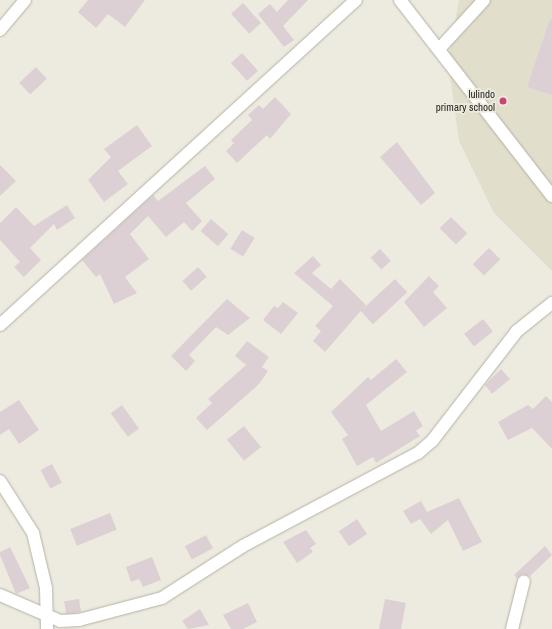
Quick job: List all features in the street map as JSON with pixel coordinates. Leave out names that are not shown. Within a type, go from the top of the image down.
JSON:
[{"type":"street","points":[[0,30],[25,0]]},
{"type":"street","points":[[0,325],[356,0]]},
{"type":"street","points":[[400,0],[440,48],[552,196]]},
{"type":"street","points":[[440,48],[484,0]]},
{"type":"street","points":[[0,595],[48,623],[79,620],[162,598],[243,546],[418,453],[432,441],[517,331],[552,303]]},
{"type":"street","points":[[0,481],[33,533],[42,564],[48,623]]},
{"type":"street","points":[[512,629],[524,581]]},
{"type":"shaded area","name":"lulindo primary school","points":[[459,0],[552,0],[552,271],[494,213],[459,141],[448,62]]},
{"type":"building","points":[[88,0],[145,0],[125,27],[108,14],[96,28],[78,12]]},
{"type":"building","points":[[288,0],[308,0],[283,26],[294,40],[284,47],[258,14],[270,4],[277,12]]},
{"type":"building","points":[[243,3],[261,23],[249,34],[231,14]]},
{"type":"building","points":[[550,19],[552,19],[552,95],[527,87]]},
{"type":"building","points":[[242,53],[258,71],[247,81],[231,63]]},
{"type":"building","points":[[36,67],[47,79],[30,94],[19,83]]},
{"type":"building","points":[[275,97],[291,114],[270,139],[267,135],[237,163],[226,151],[234,143],[231,140],[252,120],[248,115],[259,105],[263,109]]},
{"type":"building","points":[[137,125],[152,146],[118,171],[128,184],[104,202],[88,180],[111,157],[104,149]]},
{"type":"building","points":[[397,142],[435,193],[421,205],[380,157]]},
{"type":"building","points":[[0,165],[16,181],[0,196]]},
{"type":"building","points":[[205,166],[215,179],[186,203],[202,221],[192,231],[184,222],[166,237],[148,216],[130,234],[149,259],[125,277],[137,293],[114,304],[100,274],[96,277],[82,260],[153,195],[158,201]]},
{"type":"building","points":[[67,205],[75,218],[57,230],[54,224],[30,248],[41,260],[24,277],[14,267],[20,262],[0,240],[0,223],[16,207],[34,226]]},
{"type":"building","points":[[451,217],[467,233],[456,245],[440,228]]},
{"type":"building","points":[[211,219],[228,234],[218,246],[201,231]]},
{"type":"building","points":[[242,230],[255,238],[243,257],[230,249]]},
{"type":"building","points":[[489,248],[500,259],[484,276],[473,264]]},
{"type":"building","points":[[380,249],[391,261],[381,270],[370,258]]},
{"type":"building","points":[[313,256],[321,265],[312,273],[331,289],[340,279],[366,305],[325,352],[313,341],[321,331],[315,326],[333,306],[294,273]]},
{"type":"building","points":[[198,267],[207,277],[191,291],[182,281]]},
{"type":"building","points":[[429,276],[439,286],[433,292],[447,308],[424,327],[404,302]]},
{"type":"building","points":[[395,279],[407,292],[373,324],[361,311]]},
{"type":"building","points":[[227,299],[250,318],[228,335],[216,327],[189,355],[195,361],[186,371],[171,356]]},
{"type":"building","points":[[283,302],[298,313],[281,334],[263,320],[274,306],[278,308]]},
{"type":"building","points":[[483,319],[493,332],[474,346],[464,334]]},
{"type":"building","points":[[247,341],[269,357],[262,367],[268,371],[259,384],[207,430],[196,418],[212,403],[208,399],[246,365],[235,356]]},
{"type":"building","points":[[396,359],[407,372],[366,405],[381,431],[414,411],[423,426],[416,431],[420,436],[376,463],[373,457],[357,466],[342,439],[348,435],[331,412],[368,377],[371,380]]},
{"type":"building","points":[[501,369],[510,379],[492,394],[485,385]]},
{"type":"building","points":[[546,396],[552,402],[552,449],[532,428],[508,440],[498,422],[528,405],[533,409]]},
{"type":"building","points":[[19,400],[39,430],[19,444],[9,429],[0,435],[0,412]]},
{"type":"building","points":[[122,405],[139,428],[128,437],[111,413]]},
{"type":"building","points":[[244,426],[261,447],[244,461],[227,440]]},
{"type":"building","points":[[52,464],[62,483],[50,489],[41,470]]},
{"type":"building","points":[[459,498],[482,542],[463,551],[448,520],[431,534],[420,519],[411,524],[403,511],[421,501],[427,512]]},
{"type":"building","points":[[110,513],[117,530],[77,546],[70,529]]},
{"type":"building","points":[[357,519],[367,534],[349,546],[339,531]]},
{"type":"building","points":[[306,530],[316,544],[310,548],[313,552],[297,563],[283,542]]},
{"type":"building","points":[[206,535],[213,548],[192,560],[185,546]]},
{"type":"building","points":[[545,546],[552,555],[530,576],[522,574],[517,578],[514,575]]},
{"type":"building","points":[[10,547],[30,588],[16,594],[0,555],[0,552]]},
{"type":"building","points":[[152,557],[161,580],[143,587],[139,579],[131,582],[126,567]]},
{"type":"building","points":[[79,599],[81,612],[66,614],[64,601]]},
{"type":"building","points":[[385,599],[406,603],[401,629],[379,629]]},
{"type":"building","points":[[248,603],[257,622],[243,629],[231,629],[223,615]]},
{"type":"building","points":[[200,609],[209,625],[188,629],[182,621]]},
{"type":"place","name":"lulindo primary school","points":[[503,101]]}]
